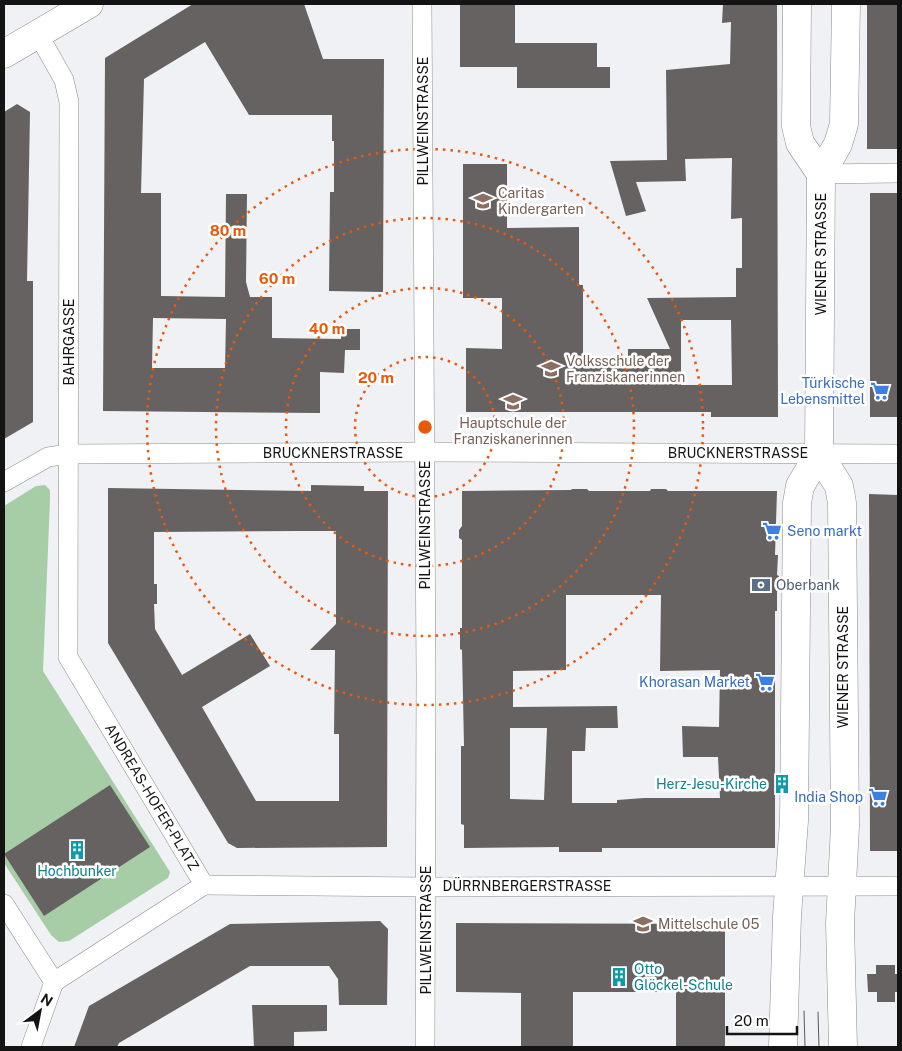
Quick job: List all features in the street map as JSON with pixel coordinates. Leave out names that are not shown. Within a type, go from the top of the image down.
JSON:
[{"type":"main road","points":[[4,54],[89,4]]},
{"type":"main road","name":"WIENER STRASSE","points":[[797,4],[796,126],[800,143],[821,174]]},
{"type":"main road","name":"WIENER STRASSE","points":[[843,1047],[840,923],[845,826],[842,503],[839,486],[820,454],[821,174],[838,144],[844,124],[846,4]]},
{"type":"main road","points":[[783,1047],[789,885],[794,821],[797,503],[800,486],[820,454]]},
{"type":"street","name":"PILLWEINSTRASSE","points":[[422,4],[425,1047]]},
{"type":"street","name":"BAHRGASSE","points":[[38,34],[64,80],[69,102],[68,657]]},
{"type":"street","points":[[821,174],[898,173]]},
{"type":"street","name":"BRUCKNERSTRASSE","points":[[4,482],[48,457],[69,454],[424,452],[898,454]]},
{"type":"street","name":"ANDREAS-HOFER-PLATZ","points":[[54,982],[204,885],[68,657]]},
{"type":"street","name":"DÜRRNBERGERSTRASSE","points":[[204,885],[426,887],[789,885]]},
{"type":"street","points":[[789,885],[898,886]]},
{"type":"street","points":[[4,904],[54,982],[31,1047]]},
{"type":"green space","points":[[45,485],[50,490],[50,500],[43,671],[170,872],[168,878],[69,941],[59,942],[51,935],[4,863],[4,506],[36,486]]},
{"type":"building","points":[[193,4],[304,4],[323,59],[384,59],[383,292],[329,291],[330,192],[334,192],[332,115],[249,115],[205,42],[144,79],[141,193],[161,193],[161,296],[225,297],[226,194],[247,194],[246,282],[250,297],[272,297],[272,338],[341,339],[341,329],[360,329],[360,350],[345,350],[344,373],[320,372],[320,413],[103,411],[105,58]],"holes":[[[153,318],[226,319],[225,368],[152,368]]]},
{"type":"building","points":[[460,4],[515,4],[515,43],[597,43],[597,67],[610,67],[610,88],[517,88],[517,67],[460,67]]},
{"type":"building","points":[[723,4],[777,4],[778,417],[711,417],[711,412],[466,412],[466,348],[502,349],[502,298],[463,298],[463,164],[507,164],[507,228],[579,227],[579,285],[583,285],[583,364],[628,364],[628,349],[670,349],[647,298],[736,297],[736,268],[742,268],[742,218],[731,219],[732,158],[685,159],[686,181],[636,182],[646,211],[626,216],[610,161],[667,160],[666,70],[730,64],[731,22],[722,23]],"holes":[[[681,320],[731,320],[732,385],[681,385]]]},
{"type":"building","points":[[867,4],[898,4],[898,149],[867,149]]},
{"type":"building","points":[[17,104],[30,112],[27,281],[33,281],[33,422],[4,439],[4,112]]},
{"type":"building","points":[[870,193],[898,193],[898,417],[870,417]]},
{"type":"building","points":[[311,485],[364,486],[364,491],[388,491],[387,847],[237,848],[228,843],[108,643],[108,488],[311,491]],"holes":[[[336,531],[336,624],[310,650],[335,650],[334,734],[339,734],[339,801],[256,801],[202,707],[270,666],[250,634],[182,675],[155,629],[154,604],[157,604],[157,584],[154,584],[154,532]]]},
{"type":"building","points":[[462,491],[777,491],[775,555],[778,555],[777,575],[779,576],[779,590],[777,592],[777,611],[775,611],[775,848],[602,848],[602,852],[559,852],[559,847],[464,848],[464,825],[461,824],[461,746],[464,746],[462,650],[460,649],[460,628],[462,628],[462,540],[459,538],[459,530],[462,526]],"holes":[[[566,595],[661,595],[660,671],[720,670],[719,727],[682,726],[683,757],[718,757],[720,798],[644,798],[617,800],[617,803],[572,803],[572,751],[585,751],[586,728],[618,728],[617,706],[513,707],[513,671],[566,670]],[[510,728],[547,728],[544,800],[510,799]]]},
{"type":"building","points":[[869,494],[898,495],[898,851],[870,851]]},
{"type":"building","name":"Hochbunker","points":[[110,785],[150,847],[44,916],[4,854]]},
{"type":"building","points":[[380,921],[388,929],[387,1005],[339,1005],[338,979],[329,966],[250,966],[119,1043],[117,1047],[74,1047],[89,1006],[230,924]]},
{"type":"building","name":"Otto Glöckel-Schule","points":[[456,923],[725,924],[725,1047],[676,1047],[676,992],[573,992],[573,1047],[521,1047],[521,993],[456,992]]},
{"type":"building","points":[[876,965],[895,965],[895,974],[898,974],[898,992],[895,992],[895,1002],[877,1002],[877,992],[868,992],[867,974],[876,974]]},
{"type":"building","points":[[252,1005],[327,1005],[327,1031],[294,1032],[294,1047],[254,1047]]},
{"type":"tram line","points":[[804,1011],[805,1047]]},
{"type":"tram line","points":[[818,1012],[819,1047]]},
{"type":"place","name":"Caritas Kindergarten","points":[[483,201]]},
{"type":"place","name":"Volksschule der Franziskanerinnen","points":[[551,369]]},
{"type":"place","name":"Türkische Lebensmittel","points":[[880,391]]},
{"type":"place","name":"Hauptschule der Franziskanerinnen","points":[[513,402]]},
{"type":"place","name":"Seno markt","points":[[772,531]]},
{"type":"place","name":"Oberbank","points":[[761,585]]},
{"type":"place","name":"Khorasan Market","points":[[765,682]]},
{"type":"place","name":"Herz-Jesu-Kirche","points":[[782,784]]},
{"type":"place","name":"India Shop","points":[[878,797]]},
{"type":"place","name":"Hochbunker","points":[[77,850]]},
{"type":"place","name":"Mittelschule 05","points":[[643,924]]},
{"type":"place","name":"Otto Glöckel-Schule","points":[[619,977]]}]
